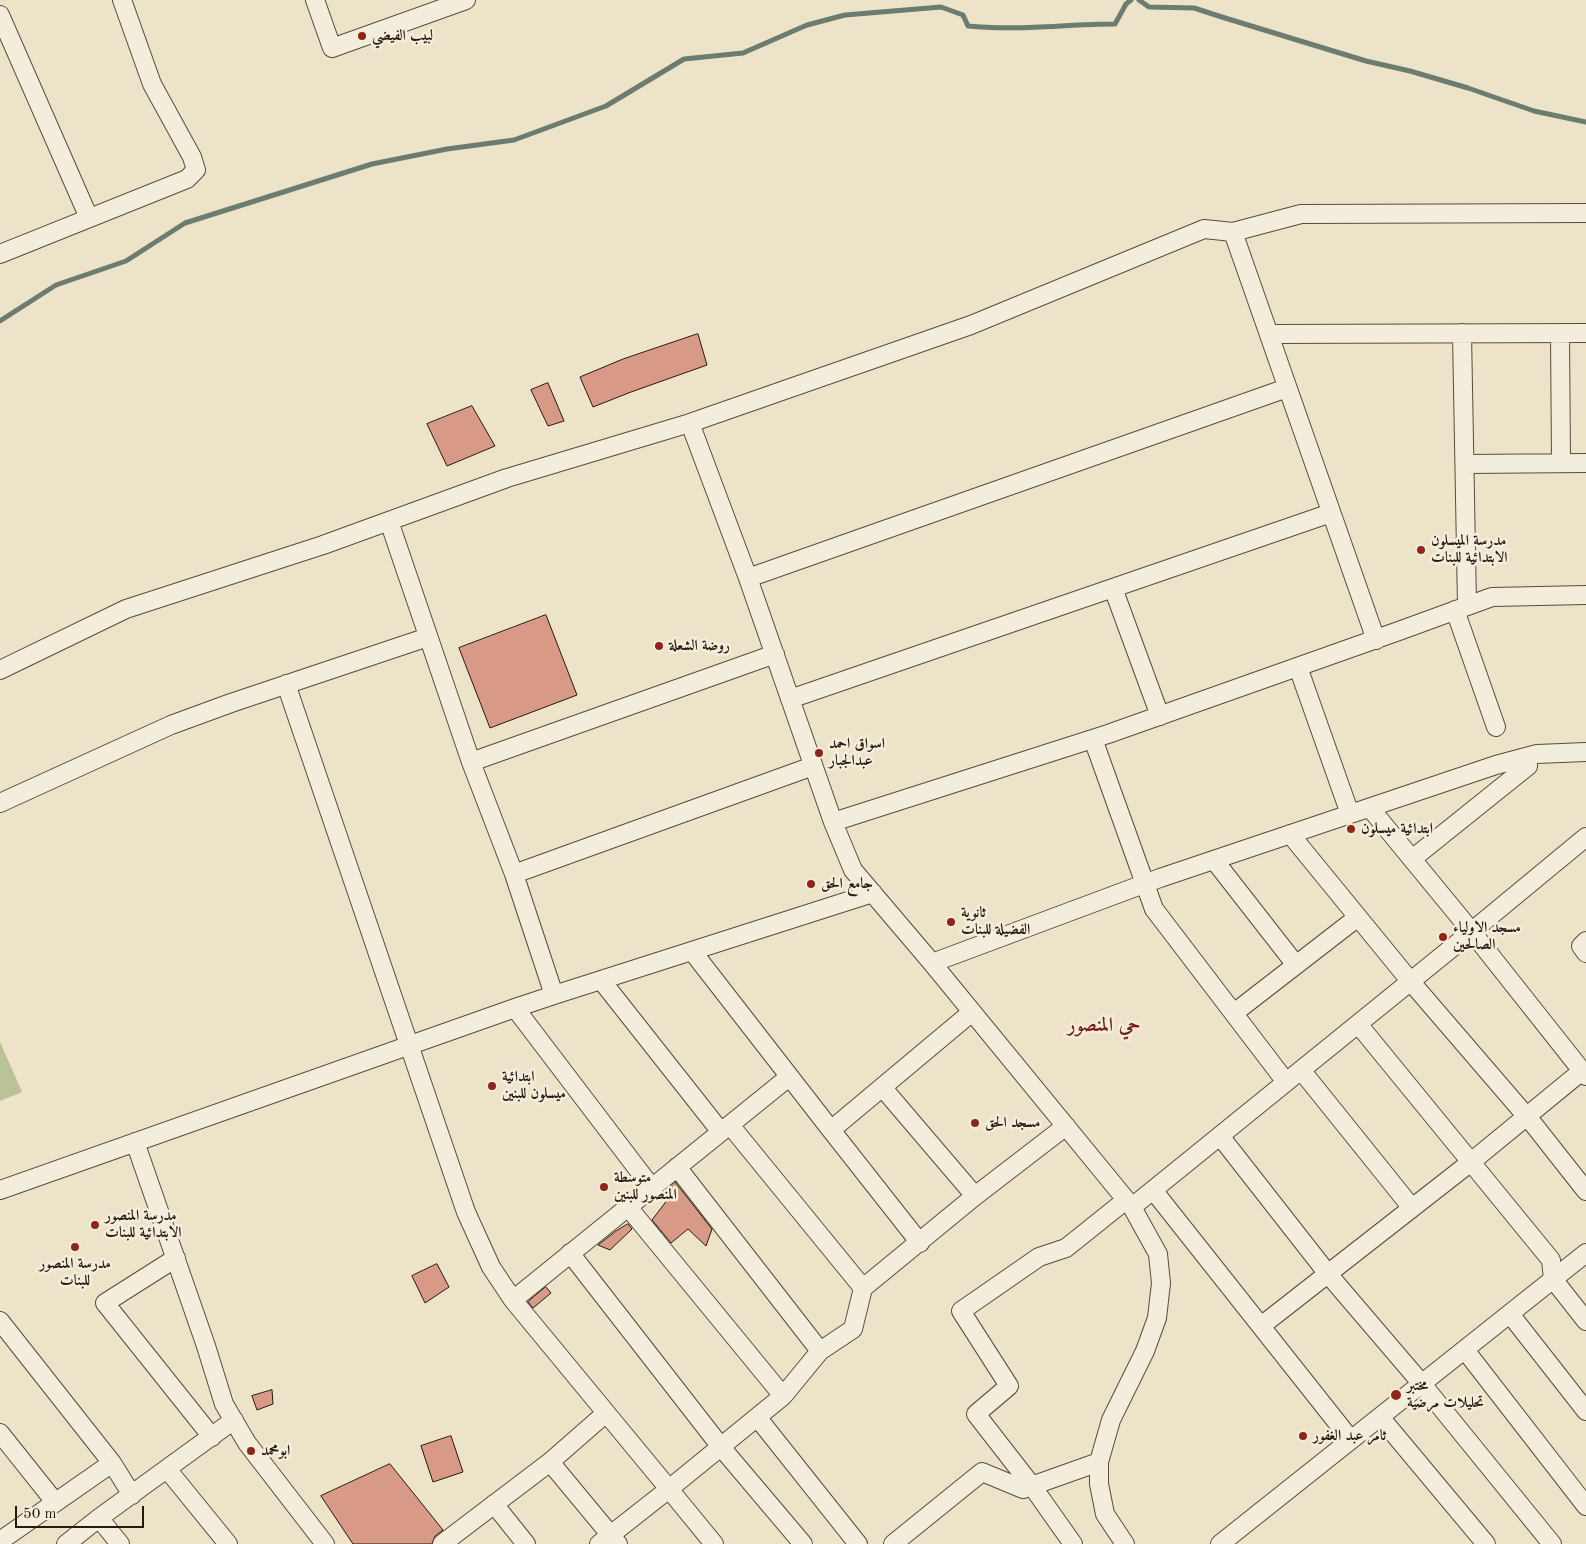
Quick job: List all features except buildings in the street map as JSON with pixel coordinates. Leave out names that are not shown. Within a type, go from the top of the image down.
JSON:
[{"type":"street","points":[[0,254],[187,179],[196,170],[192,157],[152,84],[122,0]]},
{"type":"street","points":[[315,0],[332,48],[466,0]]},
{"type":"street","points":[[0,15],[89,218]]},
{"type":"street","points":[[0,670],[126,610],[324,545],[507,478],[690,423],[971,325],[1204,229],[1233,232],[1301,214],[1586,213]]},
{"type":"street","points":[[1233,232],[1376,640]]},
{"type":"street","points":[[1462,333],[1465,464],[1461,608],[1496,726]]},
{"type":"street","points":[[1560,333],[1561,464]]},
{"type":"street","points":[[1269,334],[1586,333]]},
{"type":"street","points":[[748,578],[1287,388]]},
{"type":"street","points":[[690,423],[748,578],[833,822],[853,870],[1129,1203],[1158,1254],[1161,1283],[1157,1318],[1145,1351],[1111,1420],[1099,1462],[1099,1484],[1105,1514],[1120,1542]]},
{"type":"street","points":[[1465,464],[1586,463]]},
{"type":"street","points":[[790,699],[1331,513]]},
{"type":"street","points":[[389,521],[471,762],[514,874],[554,995]]},
{"type":"street","points":[[1113,588],[1160,716]]},
{"type":"street","points":[[833,822],[1093,739],[1376,640],[1492,597],[1586,595]]},
{"type":"street","points":[[0,803],[171,725],[286,684],[428,637]]},
{"type":"street","points":[[471,762],[775,654]]},
{"type":"street","points":[[1298,667],[1350,814]]},
{"type":"street","points":[[286,684],[466,1212],[491,1267],[513,1300],[714,1544]]},
{"type":"street","points":[[1093,739],[1154,909],[1286,1082]]},
{"type":"street","points":[[932,963],[1144,884],[1496,765],[1537,754],[1586,752]]},
{"type":"street","points":[[1412,859],[1528,766],[1527,757]]},
{"type":"street","points":[[514,874],[813,766]]},
{"type":"street","points":[[1262,1326],[1584,1073],[1370,808]]},
{"type":"street","points":[[1290,834],[1586,1191]]},
{"type":"street","points":[[1073,1544],[1032,1486],[976,1414],[1010,1386],[961,1311],[1039,1256],[1066,1248],[1129,1203],[1153,1190],[1411,982],[1586,837]]},
{"type":"street","points":[[1214,860],[1296,965]]},
{"type":"street","points":[[0,1190],[515,1008],[873,893]]},
{"type":"street","points":[[1234,1013],[1358,917]]},
{"type":"street","points":[[1586,941],[1581,946],[1586,952]]},
{"type":"street","points":[[692,951],[920,1242]]},
{"type":"street","points":[[601,980],[725,1129],[863,1288]]},
{"type":"street","points":[[515,1008],[652,1188]]},
{"type":"street","points":[[831,1130],[972,1012]]},
{"type":"street","points":[[1358,1024],[1551,1260],[1553,1280],[1586,1321]]},
{"type":"street","points":[[1301,1070],[1412,1208]]},
{"type":"street","points":[[513,1300],[789,1077]]},
{"type":"street","points":[[882,1087],[975,1196]]},
{"type":"street","points":[[550,1462],[610,1541],[669,1489],[783,1396],[820,1351],[853,1329],[863,1288],[975,1196],[1066,1126]]},
{"type":"street","points":[[1220,1136],[1328,1274],[1422,1384],[1552,1544]]},
{"type":"street","points":[[135,1142],[176,1258],[224,1404],[247,1443],[325,1544]]},
{"type":"street","points":[[677,1167],[820,1351]]},
{"type":"street","points":[[1153,1190],[1351,1440]]},
{"type":"street","points":[[628,1207],[783,1396]]},
{"type":"street","points":[[570,1253],[721,1447],[804,1544]]},
{"type":"street","points":[[1220,1544],[1586,1253]]},
{"type":"street","points":[[176,1258],[105,1303],[212,1437]]},
{"type":"street","points":[[1510,1314],[1586,1411]]},
{"type":"street","points":[[0,1321],[112,1464],[132,1495]]},
{"type":"street","points":[[1465,1350],[1586,1506]]},
{"type":"street","points":[[442,1544],[550,1462],[606,1413]]},
{"type":"street","points":[[757,1417],[858,1544]]},
{"type":"street","points":[[1380,1417],[1486,1544]]},
{"type":"street","points":[[66,1544],[234,1420]]},
{"type":"street","points":[[0,1434],[55,1502]]},
{"type":"street","points":[[893,1544],[982,1472],[1023,1489],[1099,1462]]},
{"type":"street","points":[[0,1540],[112,1464]]},
{"type":"street","points":[[167,1469],[228,1544]]},
{"type":"street","points":[[494,1504],[526,1544]]},
{"type":"street","points":[[99,1518],[120,1544]]},
{"type":"green space","points":[[0,1042],[22,1092],[0,1101]]},
{"type":"waterway","points":[[0,321],[56,285],[126,261],[185,223],[372,164],[447,149],[514,140],[606,106],[684,59],[743,53],[807,25],[845,15],[941,7],[963,15],[968,26],[1023,28],[1115,24],[1126,4],[1131,0]]},
{"type":"waterway","points":[[1139,0],[1149,7],[1194,8],[1366,61],[1410,71],[1468,88],[1534,111],[1586,122]]},
{"type":"place","name":"لبيب الفيضي","points":[[362,36]]},
{"type":"place","name":"مدرسة الميسلون الابتدائية للبنات","points":[[1421,550]]},
{"type":"place","name":"روضة الشعلة","points":[[659,646]]},
{"type":"place","name":"اسواق احمد عبدالجبار","points":[[819,753]]},
{"type":"place","name":"ابتدائية ميسلون","points":[[1351,829]]},
{"type":"place","name":"جامع الحق","points":[[811,884]]},
{"type":"place","name":"ثانوية الفضيلة للبنات","points":[[951,922]]},
{"type":"place","name":"مسجد الاولياء الصالحين","points":[[1443,937]]},
{"type":"place","name":"ابتدائية ميسلون للبنين","points":[[492,1086]]},
{"type":"place","name":"مسجد الحق","points":[[975,1123]]},
{"type":"place","name":"متوسطة المنصور للبنين","points":[[604,1187]]},
{"type":"place","name":"مدرسة المنصور الابتدائية للبنات","points":[[95,1225]]},
{"type":"place","name":"مدرسة المنصور للبنات","points":[[75,1247]]},
{"type":"place","name":"مختبر تحليلات مرضية","points":[[1396,1395]]},
{"type":"place","name":"ثامر عبد الغفور","points":[[1303,1436]]},
{"type":"place","name":"ابومحمد","points":[[251,1451]]},
{"type":"district","name":"حي المنصور","points":[[1104,1026]]}]
